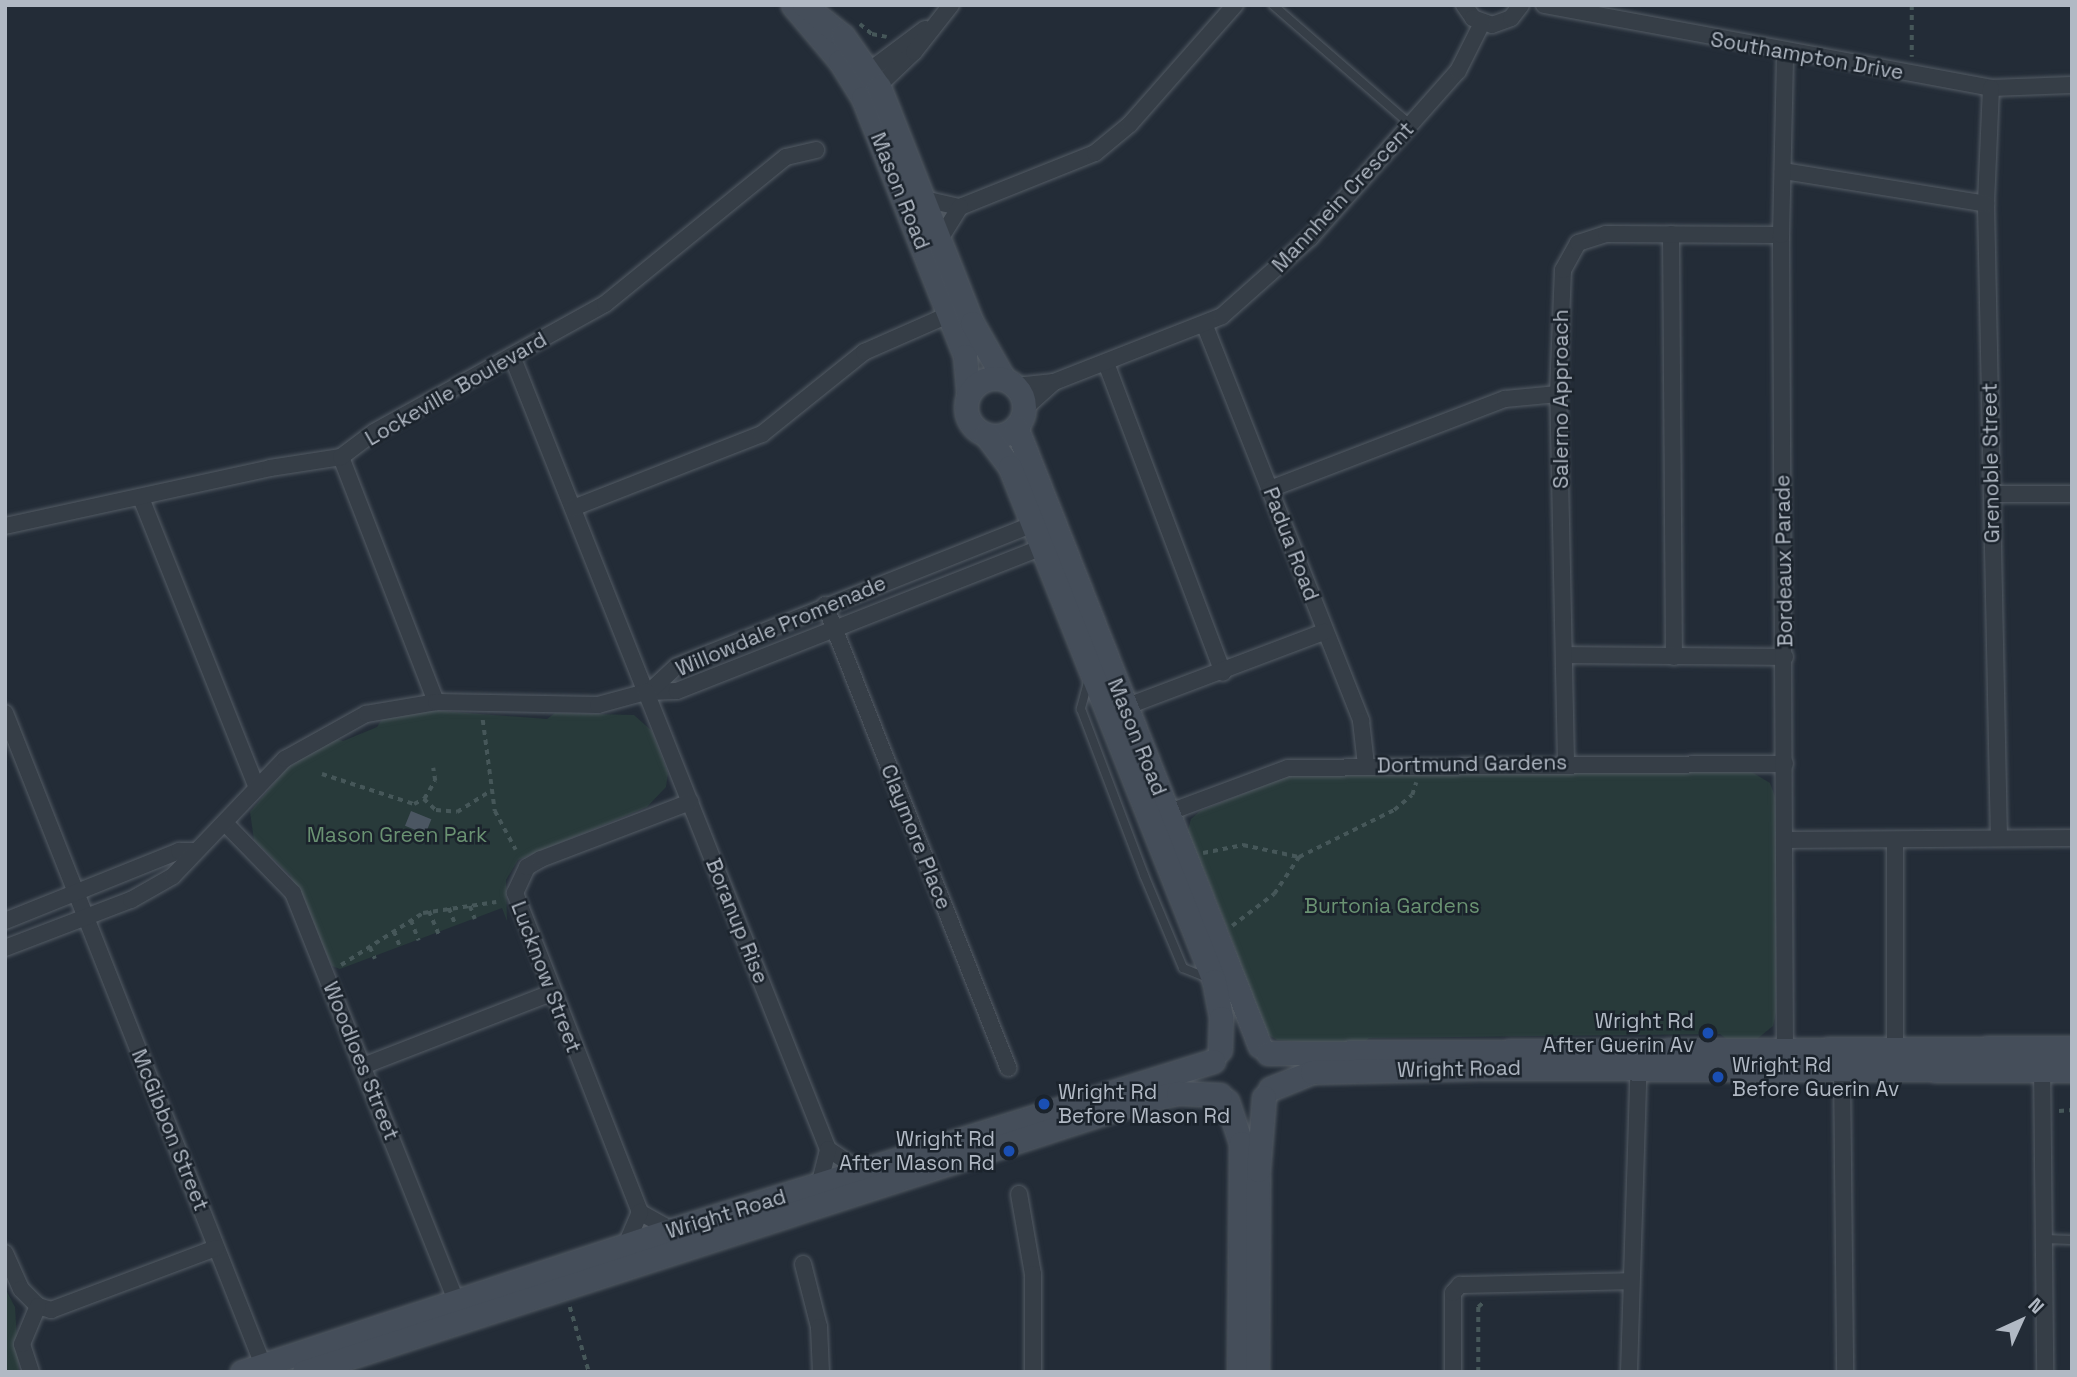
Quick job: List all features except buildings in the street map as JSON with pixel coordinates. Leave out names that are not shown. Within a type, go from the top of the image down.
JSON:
[{"type":"main road","name":"Mason Road","points":[[793,5],[866,84],[965,356],[968,394]]},
{"type":"main road","name":"Mason Road","points":[[804,5],[843,36],[924,199],[977,334],[1010,383]]},
{"type":"main road","points":[[980,381],[1010,383],[1020,418],[1002,435],[986,435],[968,419],[968,394],[980,381]]},
{"type":"main road","name":"Mason Road","points":[[1020,418],[1125,707],[1264,1049]]},
{"type":"main road","name":"Mason Road","points":[[986,435],[1010,467],[1214,981],[1221,1018],[1216,1056]]},
{"type":"main road","points":[[1239,1372],[1241,1143],[1224,1098],[1211,1079],[1216,1056],[1240,1041],[1264,1049],[1275,1070],[1267,1093],[1258,1170],[1257,1372]]},
{"type":"main road","name":"Wright Road","points":[[1785,1058],[1842,1070],[2042,1060],[2072,1048]]},
{"type":"main road","name":"Wright Road","points":[[1264,1049],[1639,1058],[1785,1058],[1895,1049],[2042,1060],[2072,1070]]},
{"type":"main road","name":"Wright Road","points":[[304,1372],[626,1245],[819,1186],[1216,1056]]},
{"type":"main road","name":"Wright Road","points":[[1267,1093],[1312,1072],[1639,1058]]},
{"type":"main road","name":"Wright Road","points":[[252,1368],[460,1310],[1140,1101],[1178,1093],[1224,1098]]},
{"type":"main road","points":[[1224,1098],[1247,1104],[1267,1093]]},
{"type":"street","points":[[866,84],[938,20],[951,5]]},
{"type":"street","points":[[940,239],[960,207],[1112,142],[1235,5]]},
{"type":"street","points":[[1464,5],[1482,23],[1502,23],[1521,5]]},
{"type":"street","name":"Southampton Drive","points":[[1544,5],[1785,54],[1991,88],[2072,85]]},
{"type":"street","points":[[866,84],[897,49],[938,20]]},
{"type":"street","name":"Mannhein Crescent","points":[[1010,383],[1054,382],[1205,326],[1294,254],[1458,71],[1482,23]]},
{"type":"street","name":"Bordeaux Parade","points":[[1785,54],[1781,235],[1785,1058]]},
{"type":"street","name":"Grenoble Street","points":[[1991,88],[1986,204],[1999,838]]},
{"type":"street","name":"Lockeville Boulevard","points":[[5,526],[270,468],[341,457],[374,432],[512,356],[628,287],[786,157],[816,150]]},
{"type":"street","points":[[1783,171],[1986,204]]},
{"type":"street","points":[[924,199],[960,207]]},
{"type":"street","name":"Salerno Approach","points":[[1566,763],[1558,394],[1563,270],[1578,243],[1606,234],[1781,235]]},
{"type":"street","points":[[1671,234],[1674,657]]},
{"type":"street","points":[[573,508],[762,434],[864,352],[950,314]]},
{"type":"street","name":"Padua Road","points":[[1205,326],[1361,721],[1367,765]]},
{"type":"street","name":"Boranup Rise","points":[[512,356],[649,691],[690,802],[828,1149]]},
{"type":"street","points":[[1106,363],[1223,673]]},
{"type":"street","name":"Mannhein Crescent","points":[[1020,418],[1054,382]]},
{"type":"street","points":[[1270,489],[1505,399],[1558,394]]},
{"type":"street","points":[[341,457],[436,702]]},
{"type":"street","points":[[1992,494],[2072,494]]},
{"type":"street","points":[[141,498],[257,788]]},
{"type":"street","name":"Willowdale Promenade","points":[[649,691],[677,666],[1032,524]]},
{"type":"street","name":"Willowdale Promenade","points":[[5,948],[131,900],[173,876],[194,851],[225,823],[285,759],[332,730],[366,714],[436,702],[588,706],[649,691],[677,691],[1042,547]]},
{"type":"street","name":"Claymore Place","points":[[825,606],[1008,1069]]},
{"type":"street","points":[[1125,707],[1223,673],[1324,632]]},
{"type":"street","points":[[1564,655],[1785,657]]},
{"type":"street","name":"McGibbon Street","points":[[5,713],[216,1248],[252,1368]]},
{"type":"street","name":"Dortmund Gardens","points":[[1167,813],[1270,772],[1367,765],[1785,764]]},
{"type":"street","name":"Lucknow Street","points":[[640,1212],[551,993],[514,893],[522,874],[541,859],[690,802]]},
{"type":"street","name":"Woodloes Street","points":[[225,823],[293,893],[460,1310]]},
{"type":"street","points":[[1786,840],[1895,842],[2072,838]]},
{"type":"street","points":[[1895,842],[1895,1049]]},
{"type":"street","name":"Willowdale Promenade","points":[[5,921],[77,895],[179,851],[194,851]]},
{"type":"street","points":[[363,1066],[551,993]]},
{"type":"street","points":[[1629,1372],[1639,1058]]},
{"type":"street","points":[[2042,1060],[2045,1372]]},
{"type":"street","points":[[1842,1070],[1845,1372]]},
{"type":"street","points":[[819,1186],[828,1149],[862,1172]]},
{"type":"street","points":[[1019,1194],[1033,1274],[1033,1372]]},
{"type":"street","points":[[626,1245],[640,1212],[672,1230]]},
{"type":"street","points":[[5,1253],[21,1289],[38,1306],[63,1308],[216,1248]]},
{"type":"street","points":[[803,1264],[819,1327],[821,1372]]},
{"type":"street","points":[[1453,1372],[1453,1293],[1460,1285],[1630,1281]]},
{"type":"street","points":[[31,1372],[22,1344],[38,1306]]},
{"type":"lane","points":[[1273,5],[1410,124]]},
{"type":"lane","points":[[2044,1240],[2072,1240]]},
{"type":"path","points":[[1912,5],[1912,57]]},
{"type":"path","points":[[851,17],[872,34],[887,37],[897,49]]},
{"type":"path","points":[[483,720],[495,811],[516,850]]},
{"type":"path","points":[[322,774],[414,804],[424,799],[435,781],[433,768]]},
{"type":"path","points":[[1230,927],[1274,894],[1299,857],[1382,817],[1416,786]]},
{"type":"path","points":[[424,799],[436,810],[457,812],[492,790]]},
{"type":"path","points":[[1201,853],[1243,845],[1299,857]]},
{"type":"path","points":[[341,965],[429,911],[496,902]]},
{"type":"path","points":[[470,906],[475,919]]},
{"type":"path","points":[[449,908],[456,926]]},
{"type":"path","points":[[429,911],[439,934]]},
{"type":"path","points":[[411,920],[419,941]]},
{"type":"path","points":[[394,931],[401,948]]},
{"type":"path","points":[[370,947],[375,959]]},
{"type":"path","points":[[1478,1372],[1478,1307],[1488,1299]]},
{"type":"path","points":[[570,1307],[589,1372]]},
{"type":"green space","name":"Mason Green Park","points":[[429,710],[547,719],[555,713],[634,715],[652,731],[668,773],[666,787],[647,807],[518,860],[506,880],[507,921],[502,908],[340,969],[332,966],[290,875],[254,840],[250,812],[286,769],[333,738],[343,741],[377,727],[382,719]]},
{"type":"green space","name":"Burtonia Gardens","points":[[1750,771],[1770,783],[1777,802],[1776,1013],[1773,1026],[1757,1039],[1729,1041],[1720,1034],[1369,1038],[1360,1046],[1277,1040],[1264,1032],[1233,960],[1236,951],[1203,868],[1195,863],[1186,838],[1191,819],[1200,811],[1287,776]]},
{"type":"green space","points":[[5,1288],[15,1307],[19,1372],[5,1372]]},
{"type":"place","name":"Wright Rd After Guerin Av","points":[[1708,1033]]},
{"type":"place","name":"Wright Rd Before Guerin Av","points":[[1718,1077]]},
{"type":"place","name":"Wright Rd Before Mason Rd","points":[[1044,1104]]},
{"type":"place","name":"Wright Rd After Mason Rd","points":[[1009,1151]]}]
